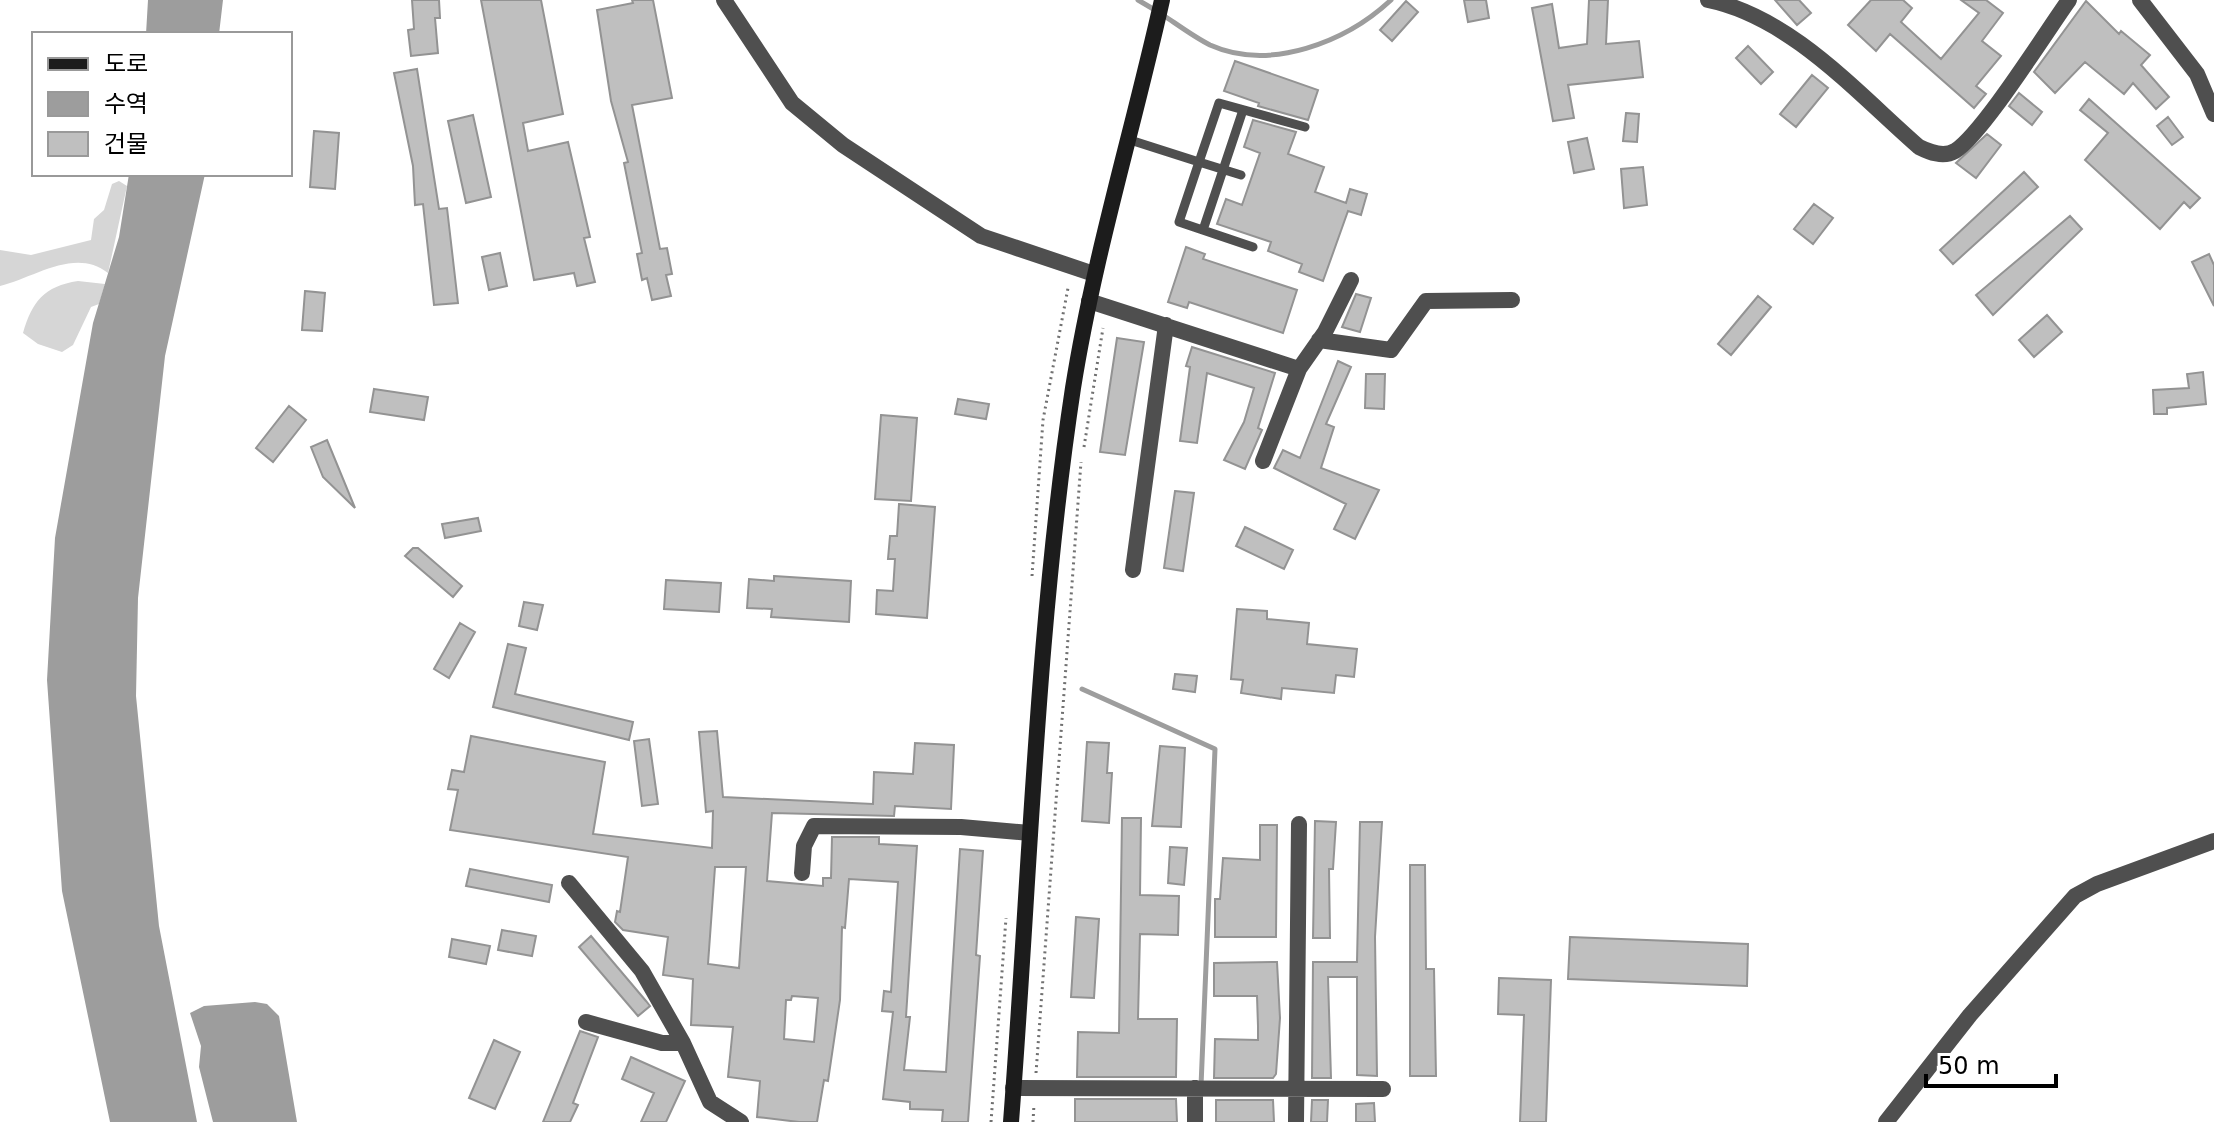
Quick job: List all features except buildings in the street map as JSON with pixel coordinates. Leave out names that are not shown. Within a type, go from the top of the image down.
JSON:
[{"type":"main road","points":[[1011,1122],[1045,600],[1094,274],[1162,0]]},
{"type":"street","points":[[724,0],[792,103],[843,145],[981,236],[1094,274]]},
{"type":"street","points":[[1708,0],[1731,5],[1784,32],[1919,147],[1944,154],[1954,151],[1966,140],[2069,0]]},
{"type":"street","points":[[2140,0],[2197,74],[2214,114]]},
{"type":"street","points":[[1263,461],[1299,369],[1319,340],[1351,280]]},
{"type":"street","points":[[1319,340],[1391,350],[1426,301],[1512,300]]},
{"type":"street","points":[[1089,301],[1299,369]]},
{"type":"street","points":[[1133,570],[1166,325]]},
{"type":"street","points":[[1296,1122],[1299,824]]},
{"type":"street","points":[[802,873],[804,846],[814,826],[961,827],[1030,833]]},
{"type":"street","points":[[1886,1122],[1970,1015],[2075,896],[2097,884],[2214,841]]},
{"type":"street","points":[[569,883],[642,971],[683,1043],[710,1102],[741,1122]]},
{"type":"street","points":[[586,1022],[662,1043],[683,1043]]},
{"type":"street","points":[[1013,1088],[1383,1089]]},
{"type":"street","points":[[1195,1088],[1195,1122]]},
{"type":"lane","points":[[1253,247],[1179,222],[1219,103],[1305,127]]},
{"type":"lane","points":[[1203,230],[1243,110]]},
{"type":"lane","points":[[1127,139],[1241,175]]},
{"type":"path","points":[[1033,1122],[1081,461],[1104,316]]},
{"type":"shaded area","points":[[119,181],[127,186],[108,273],[82,263],[68,264],[0,286],[0,250],[31,255],[91,240],[94,219],[104,210],[112,184]]},
{"type":"shaded area","points":[[78,281],[105,284],[99,304],[91,307],[73,345],[62,352],[38,344],[23,333],[41,297],[56,287]]},
{"type":"water","points":[[148,0],[223,0],[219,32],[146,32]]},
{"type":"water","points":[[129,176],[205,176],[165,356],[138,598],[136,696],[159,926],[197,1122],[110,1122],[62,891],[47,680],[55,538],[93,323],[119,237]]},
{"type":"water","points":[[267,1004],[279,1016],[297,1122],[213,1122],[199,1067],[201,1046],[190,1013],[204,1006]]},
{"type":"waterway","points":[[1138,0],[1155,10]]},
{"type":"waterway","points":[[1163,15],[1210,45],[1233,53],[1282,54],[1330,40],[1352,29],[1391,0]]},
{"type":"waterway","points":[[1082,689],[1215,749],[1201,1086]]}]
